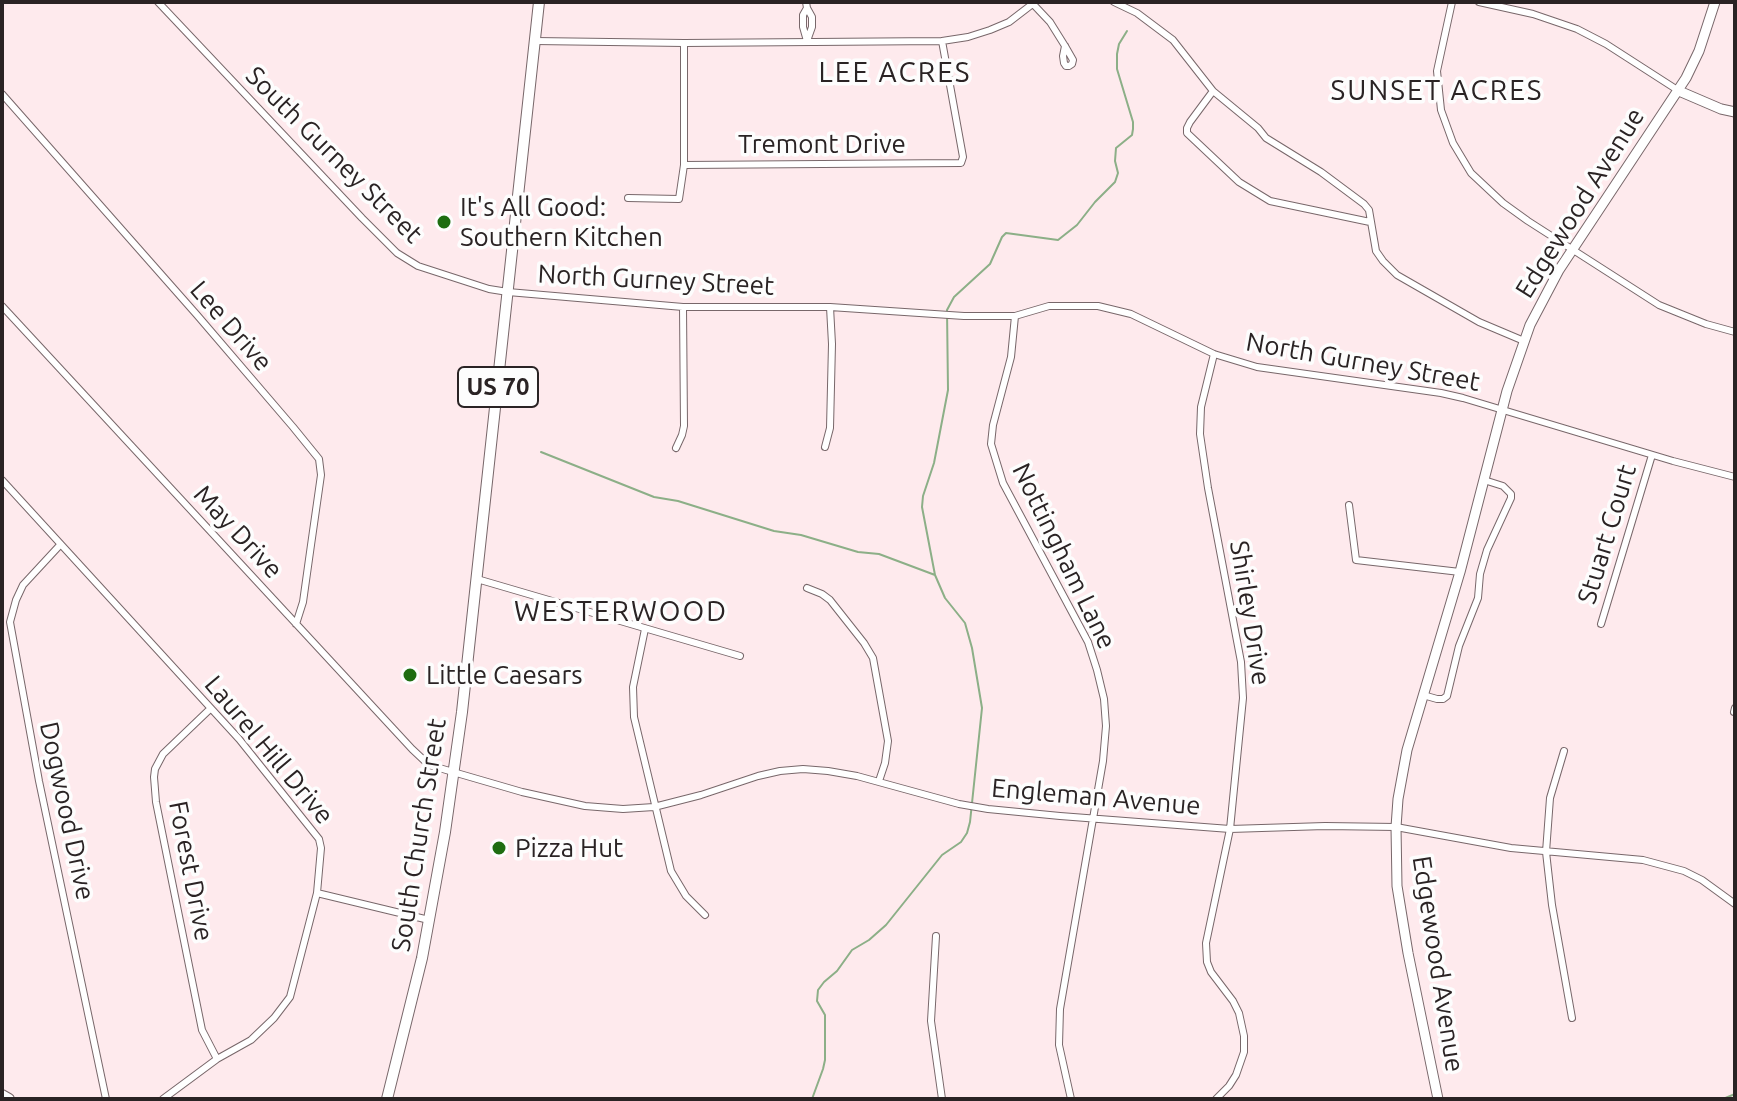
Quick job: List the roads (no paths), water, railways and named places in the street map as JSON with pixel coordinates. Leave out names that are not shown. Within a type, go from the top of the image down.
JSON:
[{"type":"main road","name":"South Church Street","points":[[387,1099],[422,958],[454,772],[539,2]]},
{"type":"main road","points":[[2,1095],[9,1099]]},
{"type":"street","name":"South Gurney Street","points":[[158,2],[397,253],[418,266],[508,292]]},
{"type":"street","points":[[1114,2],[1145,18],[1173,40],[1213,91],[1266,138],[1358,199],[1369,210],[1376,251],[1397,275],[1479,322],[1524,341]]},
{"type":"street","points":[[1452,2],[1437,71],[1441,110],[1453,143],[1471,173],[1528,221],[1659,305],[1735,332]]},
{"type":"street","points":[[1479,2],[1533,14],[1577,29],[1679,91],[1735,112]]},
{"type":"street","name":"Edgewood Avenue","points":[[1438,1099],[1400,908],[1397,878],[1396,827],[1401,779],[1412,730],[1460,572],[1524,341],[1551,284],[1679,91],[1699,51],[1715,2]]},
{"type":"street","points":[[535,41],[942,41],[990,30],[1009,22],[1034,3],[1065,46]]},
{"type":"street","points":[[806,5],[803,27],[807,41]]},
{"type":"street","name":"Tremont Drive","points":[[684,165],[961,163],[963,157],[942,41]]},
{"type":"street","points":[[628,198],[679,199],[684,165],[684,43]]},
{"type":"street","points":[[1213,91],[1190,122],[1187,133],[1239,182],[1270,201],[1370,222]]},
{"type":"street","name":"Lee Drive","points":[[2,94],[319,459],[321,475],[303,602],[296,624]]},
{"type":"street","name":"North Gurney Street","points":[[508,292],[683,307],[830,307],[964,316],[1015,316],[1049,306],[1106,308],[1146,320],[1214,354],[1257,367],[1441,393],[1735,477]]},
{"type":"street","name":"May Drive","points":[[2,306],[412,749],[429,765],[454,772]]},
{"type":"street","points":[[676,448],[684,426],[683,307]]},
{"type":"street","points":[[825,447],[830,428],[830,307]]},
{"type":"street","name":"Nottingham Lane","points":[[1015,316],[1011,357],[991,444],[1003,483],[1088,642],[1104,699],[1106,726],[1094,819],[1060,1009],[1059,1045],[1071,1099]]},
{"type":"street","name":"Shirley Drive","points":[[1214,354],[1201,407],[1200,434],[1243,681],[1230,829],[1206,943],[1211,972],[1233,1001],[1244,1036],[1244,1052],[1236,1075],[1216,1099]]},
{"type":"street","name":"Stuart Court","points":[[1601,624],[1652,455]]},
{"type":"street","name":"Laurel Hill Drive","points":[[2,480],[239,739],[319,839],[317,893],[290,997],[251,1040],[217,1059],[163,1099]]},
{"type":"street","points":[[1423,695],[1437,699],[1447,696],[1459,646],[1478,598],[1480,574],[1487,550],[1511,498],[1503,486],[1484,480]]},
{"type":"street","points":[[1349,505],[1356,560],[1460,572]]},
{"type":"street","name":"Dogwood Drive","points":[[60,545],[23,585],[10,622],[39,781],[106,1099]]},
{"type":"street","points":[[477,579],[740,656]]},
{"type":"street","points":[[807,588],[830,600],[873,658],[888,741],[879,781]]},
{"type":"street","points":[[645,629],[633,687],[634,717],[671,871],[686,896],[705,915]]},
{"type":"street","name":"Forest Drive","points":[[210,709],[163,754],[154,777],[156,802],[202,1030],[217,1059]]},
{"type":"street","points":[[1564,751],[1550,798],[1546,852],[1572,1018]]},
{"type":"street","name":"Engleman Avenue","points":[[454,772],[585,806],[623,809],[654,807],[758,776],[803,769],[879,781],[974,807],[1094,819],[1230,829],[1396,827],[1483,844],[1643,860],[1702,880],[1735,904]]},
{"type":"street","points":[[317,893],[429,920]]},
{"type":"street","points":[[936,936],[931,1021],[942,1099]]},
{"type":"waterway","points":[[812,1099],[825,1060],[825,1015],[817,1001],[818,990],[852,950],[886,925],[942,855],[961,842],[970,822],[982,708],[965,623],[945,598],[935,575],[922,507],[948,390],[947,310],[954,297],[990,264],[1006,233],[1058,240],[1077,225],[1115,182],[1118,173],[1116,148],[1132,135],[1133,129],[1117,69],[1119,44],[1127,31]]},
{"type":"waterway","points":[[541,452],[654,497],[678,501],[774,531],[801,535],[858,552],[879,554],[935,575]]},
{"type":"waterway","points":[[1723,1099],[1735,1094]]},
{"type":"place","name":"It's All Good: Southern Kitchen","points":[[444,222]]},
{"type":"place","name":"Little Caesars","points":[[410,675]]},
{"type":"place","name":"Pizza Hut","points":[[499,848]]},
{"type":"district","name":"LEE ACRES","points":[[895,73]]},
{"type":"district","name":"SUNSET ACRES","points":[[1437,91]]},
{"type":"district","name":"WESTERWOOD","points":[[621,612]]}]
